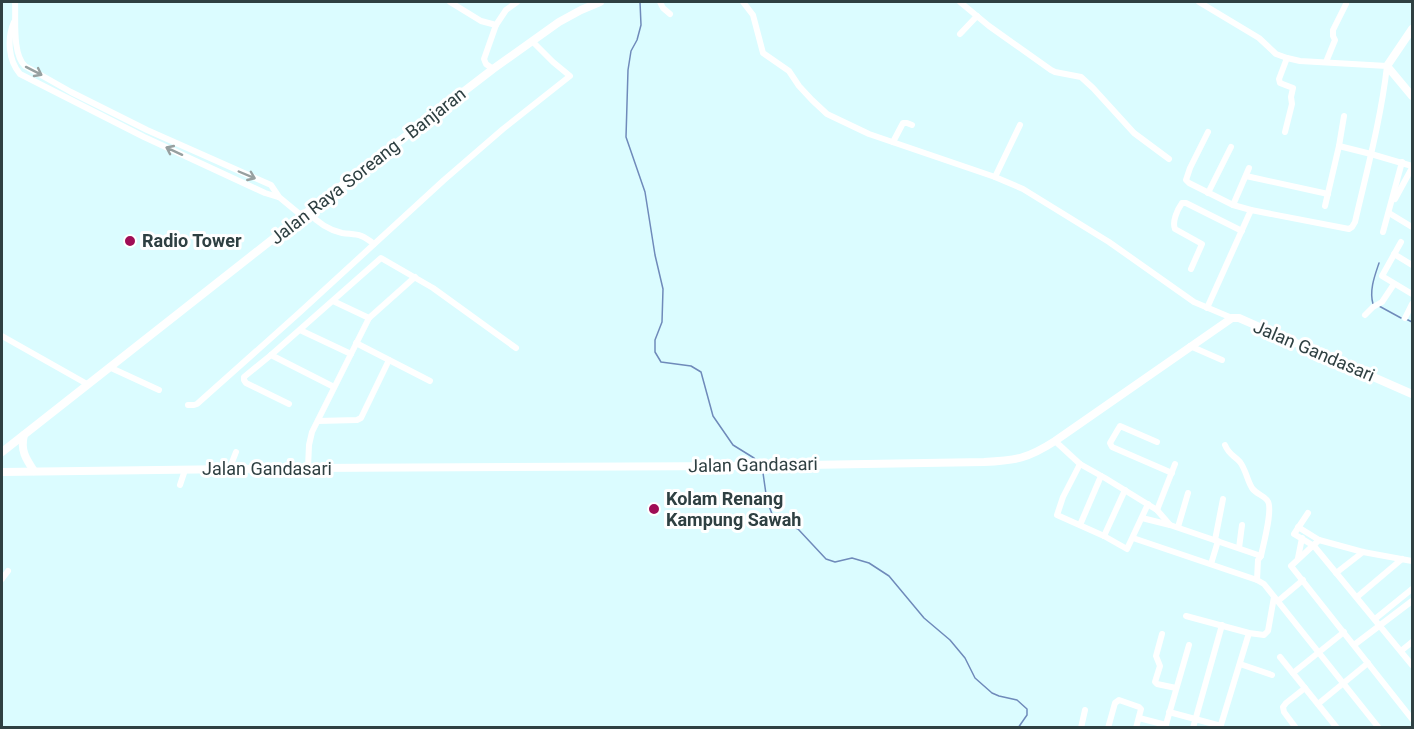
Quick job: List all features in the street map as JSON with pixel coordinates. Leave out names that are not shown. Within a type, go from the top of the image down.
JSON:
[{"type":"street","points":[[15,2],[17,53],[21,63],[69,95]]},
{"type":"street","points":[[450,2],[460,4],[482,21],[496,25]]},
{"type":"street","points":[[493,69],[486,64],[484,59],[496,25],[506,10],[517,2]]},
{"type":"street","name":"Jalan Raya Soreang - Banjaran","points":[[2,452],[493,69],[559,22],[581,9],[600,2]]},
{"type":"street","points":[[660,2],[670,14]]},
{"type":"street","points":[[743,2],[752,14],[764,53],[789,71],[799,86],[832,118],[1031,192],[1109,242],[1187,297],[1232,318]]},
{"type":"street","points":[[960,2],[1051,70],[1081,77],[1134,133],[1169,159]]},
{"type":"street","points":[[1199,2],[1259,38],[1273,52],[1287,58],[1300,61],[1387,66],[1412,95]]},
{"type":"street","points":[[1326,62],[1335,40],[1333,30],[1346,4]]},
{"type":"street","points":[[960,34],[977,16]]},
{"type":"street","points":[[16,20],[10,43],[12,62],[20,74],[69,95],[208,167],[265,194],[279,197],[320,224],[338,232],[358,234],[374,244]]},
{"type":"street","points":[[1208,132],[1186,180],[1189,183],[1233,205],[1349,229],[1355,222],[1371,154],[1387,66],[1413,29]]},
{"type":"street","points":[[188,405],[196,405],[495,136],[570,76],[552,62],[532,40]]},
{"type":"street","points":[[2,57],[11,55]]},
{"type":"street","points":[[1285,132],[1292,104],[1293,88],[1280,83],[1278,79],[1287,58]]},
{"type":"street","points":[[1325,206],[1344,116]]},
{"type":"street","points":[[893,142],[903,123],[912,125]]},
{"type":"street","points":[[995,177],[1020,125]]},
{"type":"street","points":[[139,130],[271,185],[279,197]]},
{"type":"street","points":[[1339,146],[1402,162],[1413,167],[1389,211]]},
{"type":"street","points":[[1208,193],[1231,147]]},
{"type":"street","points":[[208,167],[211,159]]},
{"type":"street","points":[[1383,232],[1402,162]]},
{"type":"street","points":[[1233,205],[1250,168]]},
{"type":"street","points":[[1246,176],[1328,194]]},
{"type":"street","points":[[1191,268],[1202,244],[1175,230],[1174,221],[1182,203],[1242,231]]},
{"type":"street","points":[[1207,308],[1251,210]]},
{"type":"street","points":[[1389,211],[1412,225]]},
{"type":"street","points":[[1401,242],[1382,276],[1413,294]]},
{"type":"street","points":[[1394,254],[1413,265]]},
{"type":"street","points":[[289,404],[246,384],[243,381],[244,377],[381,258],[433,288],[516,348]]},
{"type":"street","points":[[308,468],[309,445],[318,421],[369,318],[416,277]]},
{"type":"street","points":[[1365,315],[1382,302],[1395,284]]},
{"type":"street","points":[[333,301],[369,318]]},
{"type":"street","points":[[1405,318],[1413,304]]},
{"type":"street","name":"Jalan Gandasari","points":[[2,472],[743,466],[1016,460],[1035,453],[1055,441],[1232,318],[1239,318],[1413,394]]},
{"type":"street","points":[[300,330],[351,354]]},
{"type":"street","points":[[2,336],[87,384]]},
{"type":"street","points":[[356,343],[430,381]]},
{"type":"street","points":[[1190,346],[1222,360]]},
{"type":"street","points":[[271,355],[334,387]]},
{"type":"street","points":[[318,421],[354,421],[361,418],[389,360]]},
{"type":"street","points":[[109,367],[159,390]]},
{"type":"street","points":[[1157,442],[1120,426],[1110,443],[1112,447],[1172,473]]},
{"type":"street","points":[[24,435],[23,453],[34,471]]},
{"type":"street","points":[[1055,441],[1080,464],[1148,504],[1174,526]]},
{"type":"street","points":[[1225,445],[1241,465],[1253,489],[1269,502],[1270,506],[1261,556],[1258,560],[1257,580]]},
{"type":"street","points":[[229,470],[236,452]]},
{"type":"street","points":[[1080,464],[1057,515],[1127,549],[1148,504]]},
{"type":"street","points":[[1157,510],[1175,464]]},
{"type":"street","points":[[180,485],[185,470]]},
{"type":"street","points":[[1080,525],[1101,476]]},
{"type":"street","points":[[1104,536],[1125,490]]},
{"type":"street","points":[[1174,526],[1188,493]]},
{"type":"street","points":[[1211,564],[1223,499]]},
{"type":"street","points":[[1308,513],[1294,534],[1316,543],[1413,561]]},
{"type":"street","points":[[1142,518],[1174,526],[1261,556]]},
{"type":"street","points":[[1239,548],[1242,525]]},
{"type":"street","points":[[1298,527],[1316,543],[1336,573],[1413,665]]},
{"type":"street","points":[[1133,538],[1264,584],[1379,728]]},
{"type":"street","points":[[1298,559],[1302,538]]},
{"type":"street","points":[[1316,543],[1291,567],[1413,718]]},
{"type":"street","points":[[1336,573],[1363,552]]},
{"type":"street","points":[[1356,597],[1402,559]]},
{"type":"street","points":[[2,579],[8,571]]},
{"type":"street","points":[[1186,616],[1249,633],[1260,635],[1267,633],[1276,599],[1303,580]]},
{"type":"street","points":[[1375,619],[1413,589]]},
{"type":"street","points":[[1354,645],[1413,601]]},
{"type":"street","points":[[1193,728],[1222,625]]},
{"type":"street","points":[[1293,673],[1344,632]]},
{"type":"street","points":[[1169,712],[1220,727],[1249,633]]},
{"type":"street","points":[[1162,634],[1156,656],[1160,666],[1155,682],[1176,688]]},
{"type":"street","points":[[1401,651],[1413,642]]},
{"type":"street","points":[[1139,718],[1165,727],[1189,645]]},
{"type":"street","points":[[1280,657],[1337,728]]},
{"type":"street","points":[[1318,704],[1368,663]]},
{"type":"street","points":[[1240,664],[1272,675]]},
{"type":"street","points":[[1296,728],[1284,712],[1284,705],[1305,688]]},
{"type":"street","points":[[1108,728],[1115,702],[1119,700],[1139,706],[1141,709],[1136,728]]},
{"type":"street","points":[[1081,728],[1085,710]]},
{"type":"waterway","points":[[640,2],[641,25],[631,51],[628,70],[626,137],[645,192],[663,289],[662,322],[655,340],[655,352],[661,362],[691,366],[701,372],[713,416],[733,445],[756,461]]},
{"type":"waterway","points":[[1374,304],[1372,288],[1379,263]]},
{"type":"waterway","points":[[1379,306],[1401,318]]},
{"type":"waterway","points":[[1406,319],[1412,322]]},
{"type":"waterway","points":[[761,470],[767,501],[774,519],[798,529],[826,559],[835,562],[852,558],[869,563],[889,576],[924,618],[950,640],[965,658],[975,678],[992,693],[1017,700],[1027,709],[1027,715],[1018,728]]},
{"type":"place","name":"Radio Tower","points":[[130,241]]},
{"type":"place","name":"Kolam Renang Kampung Sawah","points":[[654,509]]}]
